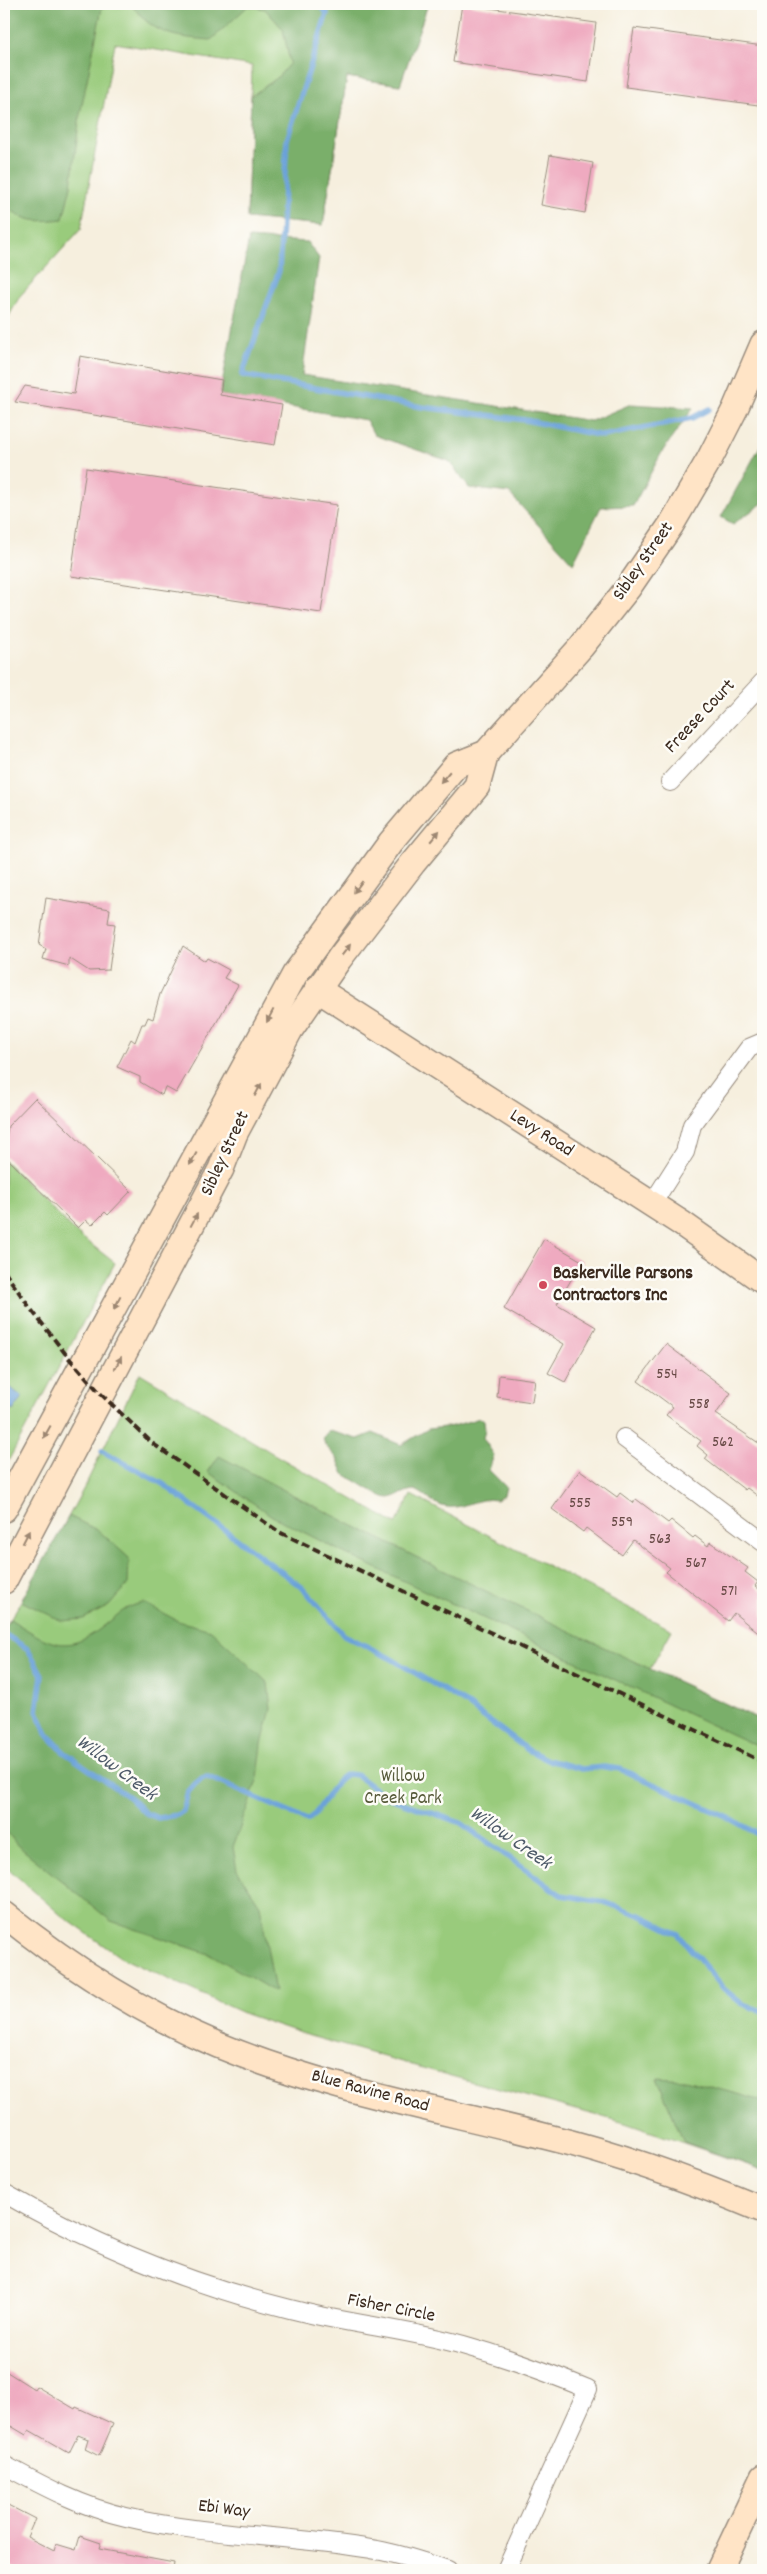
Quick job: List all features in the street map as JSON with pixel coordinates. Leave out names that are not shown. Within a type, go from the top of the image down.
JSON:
[{"type":"street","name":"Sibley Street","points":[[4,1581],[221,1170],[235,1133],[290,1030],[317,989],[413,863],[477,786],[486,754],[581,647],[628,588],[671,525],[709,460],[735,409],[763,344]]},
{"type":"street","name":"Freese Court","points":[[670,782],[763,682]]},
{"type":"street","name":"Sibley Street","points":[[4,1509],[295,974],[391,842],[456,765],[486,754]]},
{"type":"street","name":"Levy Road","points":[[317,989],[652,1204],[763,1281]]},
{"type":"street","points":[[652,1204],[685,1152],[692,1125],[749,1048],[763,1042]]},
{"type":"street","points":[[624,1438],[763,1542]]},
{"type":"street","name":"Blue Ravine Road","points":[[4,1914],[63,1960],[106,1987],[185,2030],[220,2046],[307,2076],[601,2151],[712,2188],[763,2210]]},
{"type":"street","name":"Fisher Circle","points":[[4,2193],[82,2235],[132,2258],[193,2280],[291,2310],[462,2345],[533,2367],[588,2389],[506,2570]]},
{"type":"street","name":"Ebi Way","points":[[4,2465],[50,2490],[91,2507],[126,2517],[165,2524],[371,2549],[408,2557],[448,2570]]},
{"type":"street","points":[[720,2570],[763,2477]]},
{"type":"green space","points":[[4,4],[428,4],[400,85],[347,77],[323,225],[247,218],[252,66],[115,43],[81,229],[20,296],[4,325]]},
{"type":"green space","points":[[4,4],[108,4],[102,8],[80,114],[71,186],[63,219],[32,220],[19,215],[4,205]]},
{"type":"green space","points":[[125,4],[428,4],[400,85],[347,77],[323,225],[247,218],[251,96],[277,78],[290,63],[283,29],[265,9],[248,6],[211,40],[187,38],[157,29],[132,7]]},
{"type":"green space","points":[[249,238],[307,242],[319,258],[302,375],[591,421],[631,404],[693,408],[662,452],[633,506],[601,507],[573,563],[509,493],[469,488],[449,461],[374,435],[366,420],[220,395]]},
{"type":"green space","points":[[763,441],[763,503],[733,524],[721,517]]},
{"type":"green space","points":[[4,1160],[74,1231],[115,1263],[4,1469]]},
{"type":"green space","name":"Willow Creek Park","points":[[140,1373],[272,1453],[396,1524],[411,1495],[672,1630],[650,1669],[763,1721],[763,2170],[625,2123],[310,2036],[245,2014],[120,1957],[62,1916],[4,1865],[4,1630],[85,1486]]},
{"type":"green space","points":[[480,1418],[484,1421],[485,1430],[483,1438],[494,1455],[489,1470],[506,1487],[504,1495],[497,1500],[482,1500],[456,1507],[438,1505],[415,1490],[389,1498],[380,1495],[344,1474],[337,1458],[325,1445],[323,1438],[329,1431],[358,1439],[373,1433],[401,1445],[428,1429],[453,1426]]},
{"type":"green space","points":[[219,1456],[353,1526],[489,1593],[763,1721],[763,1749],[346,1554],[272,1516],[208,1472]]},
{"type":"green space","points":[[69,1516],[99,1531],[129,1558],[128,1584],[109,1606],[83,1619],[62,1621],[21,1601]]},
{"type":"green space","points":[[144,1603],[178,1621],[211,1630],[268,1683],[271,1709],[262,1744],[258,1778],[233,1847],[237,1870],[260,1905],[275,1992],[212,1955],[111,1921],[17,1845],[4,1828],[4,1630],[10,1619],[37,1636],[49,1641],[60,1644],[71,1643],[83,1640],[126,1609]]},
{"type":"green space","points":[[657,2078],[685,2080],[763,2101],[763,2170],[684,2142]]},
{"type":"water","points":[[4,1382],[22,1397],[13,1411],[4,1404]]},
{"type":"building","points":[[462,4],[596,23],[588,82],[453,62]]},
{"type":"building","points":[[634,28],[763,46],[758,105],[626,87]]},
{"type":"building","points":[[550,155],[593,163],[585,213],[541,205]]},
{"type":"building","points":[[80,356],[222,380],[220,395],[282,405],[275,445],[15,402],[25,386],[74,394]]},
{"type":"building","points":[[86,468],[337,505],[321,613],[71,576]]},
{"type":"building","points":[[46,898],[110,909],[108,923],[115,924],[109,970],[89,971],[69,958],[69,966],[43,959],[46,949],[39,945]]},
{"type":"building","points":[[183,946],[205,961],[207,958],[229,970],[224,978],[238,985],[176,1093],[165,1087],[162,1095],[140,1082],[140,1077],[117,1067],[131,1039],[135,1042],[142,1024],[145,1024],[148,1017],[153,1019],[160,994]]},
{"type":"building","points":[[35,1098],[131,1191],[108,1215],[105,1212],[92,1225],[86,1220],[78,1228],[4,1155],[8,1126]]},
{"type":"building","name":"Baskerville Parsons Contractors Inc","points":[[544,1239],[582,1261],[557,1304],[596,1327],[565,1382],[548,1373],[564,1344],[504,1309]]},
{"type":"building","points":[[666,1344],[731,1393],[716,1414],[763,1446],[763,1500],[747,1488],[745,1490],[705,1459],[708,1455],[697,1446],[701,1441],[666,1415],[673,1407],[638,1381]]},
{"type":"building","points":[[499,1375],[535,1380],[532,1402],[497,1397]]},
{"type":"building","points":[[580,1470],[617,1497],[620,1493],[633,1503],[636,1499],[668,1523],[671,1520],[693,1538],[695,1536],[708,1546],[710,1542],[748,1568],[745,1572],[758,1582],[755,1586],[763,1592],[763,1637],[734,1613],[728,1621],[666,1572],[670,1568],[633,1540],[622,1555],[586,1528],[583,1532],[552,1509]]},
{"type":"building","points":[[4,2370],[34,2389],[36,2386],[75,2409],[76,2407],[113,2424],[99,2456],[85,2449],[88,2439],[78,2435],[69,2453],[29,2430],[26,2435],[4,2422]]},
{"type":"building","points":[[4,2503],[35,2519],[27,2537],[54,2551],[56,2544],[76,2550],[80,2536],[101,2543],[99,2549],[174,2563],[173,2570],[18,2570],[4,2563]]},
{"type":"waterway","points":[[318,4],[327,13],[287,140],[279,271],[242,375],[422,407],[525,420],[603,436],[692,418],[709,409]]},
{"type":"waterway","points":[[102,1451],[163,1484],[303,1588],[344,1635],[390,1658],[465,1703],[528,1750],[548,1760],[582,1769],[604,1767],[620,1769],[729,1818],[763,1837]]},
{"type":"waterway","name":"Willow Creek","points":[[4,1634],[28,1649],[42,1675],[37,1711],[47,1734],[64,1752],[130,1798],[145,1813],[158,1818],[177,1815],[183,1811],[188,1792],[202,1778],[208,1777],[307,1820],[315,1814],[340,1778],[347,1774],[356,1775],[386,1797],[461,1823],[561,1895],[604,1902],[640,1915],[678,1934],[724,1989],[741,2003],[763,2012]]},
{"type":"railway","points":[[4,1271],[68,1357],[101,1394],[152,1443],[279,1532],[763,1762]]},
{"type":"place","name":"Baskerville Parsons Contractors Inc","points":[[543,1285]]}]
